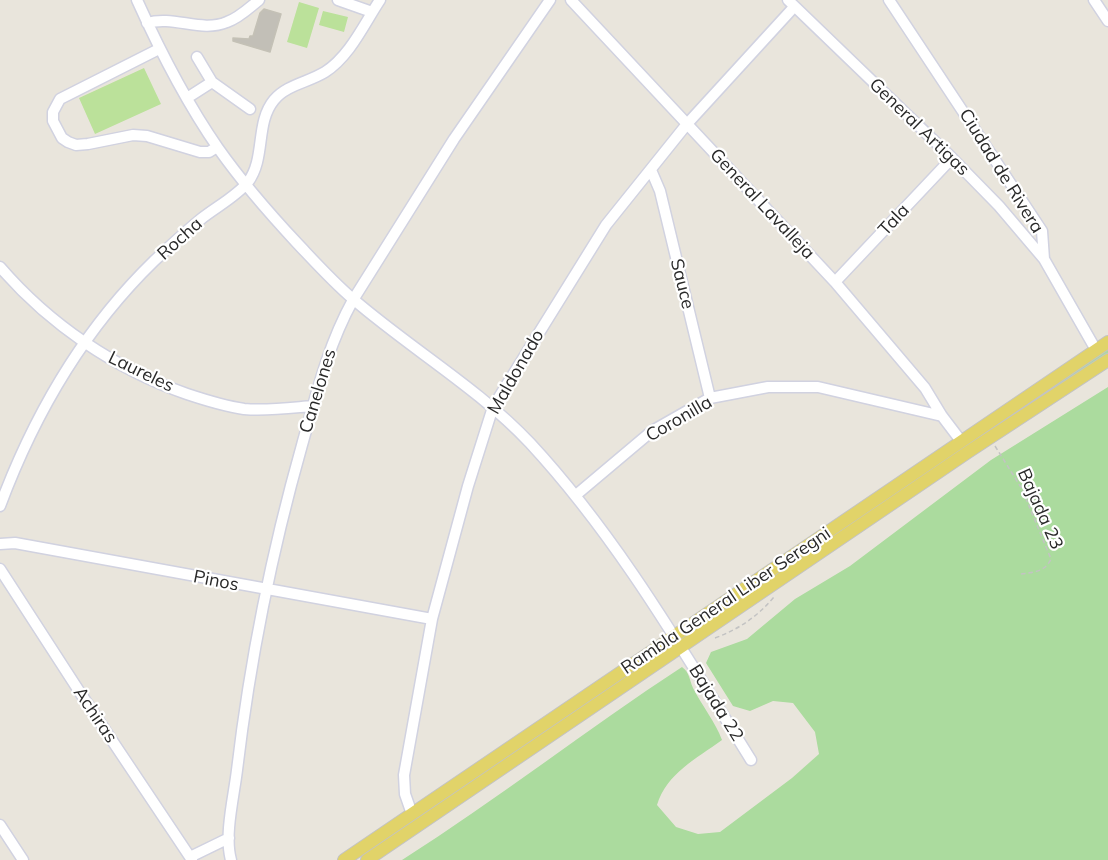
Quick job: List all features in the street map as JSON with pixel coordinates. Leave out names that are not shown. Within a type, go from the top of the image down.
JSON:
[{"type":"main road","name":"Rambla General Liber Seregni","points":[[344,860],[1108,342]]},
{"type":"main road","name":"Rambla General Liber Seregni","points":[[367,860],[1108,360]]},
{"type":"street","name":"Bajada 22","points":[[137,0],[159,49],[187,98],[218,147],[262,205],[353,300],[493,408],[529,442],[576,495],[622,557],[752,760]]},
{"type":"street","points":[[147,23],[169,20],[198,26],[217,25],[235,19],[259,0]]},
{"type":"street","points":[[338,0],[372,12]]},
{"type":"street","name":"Rocha","points":[[0,507],[29,438],[84,342],[112,306],[154,262],[198,221],[246,184],[256,169],[265,118],[273,101],[280,94],[325,72],[339,60],[380,0]]},
{"type":"street","name":"Canelones","points":[[231,860],[229,838],[242,729],[265,590],[312,406],[339,325],[454,139],[550,0]]},
{"type":"street","name":"General Lavalleja","points":[[571,0],[835,282],[925,388],[961,441]]},
{"type":"street","name":"Ciudad de Rivera","points":[[889,0],[1042,231],[1044,259],[1096,350]]},
{"type":"street","points":[[1098,1],[1108,21]]},
{"type":"street","name":"Maldonado","points":[[412,814],[405,794],[404,775],[432,619],[464,497],[493,408],[606,225],[687,124],[791,3]]},
{"type":"street","name":"General Artigas","points":[[791,3],[952,158],[999,206],[1044,259]]},
{"type":"street","points":[[159,49],[60,99],[53,112],[53,121],[62,138],[76,145],[133,135],[147,136],[200,152],[210,152],[218,147]]},
{"type":"street","points":[[197,57],[212,82],[250,108]]},
{"type":"street","points":[[187,98],[212,82]]},
{"type":"street","name":"Tala","points":[[835,282],[952,158]]},
{"type":"street","name":"Sauce","points":[[651,170],[660,191],[710,398]]},
{"type":"street","name":"Laureles","points":[[0,267],[48,314],[84,342],[124,367],[160,385],[215,403],[243,408],[272,410],[312,406]]},
{"type":"street","name":"Coronilla","points":[[576,495],[652,431],[710,398],[768,387],[818,387],[942,416]]},
{"type":"street","name":"Pinos","points":[[0,544],[15,543],[432,619]]},
{"type":"street","name":"Achiras","points":[[0,569],[191,858]]},
{"type":"street","points":[[0,825],[23,860]]},
{"type":"street","points":[[191,858],[229,838]]},
{"type":"path","name":"Bajada 23","points":[[990,438],[1022,489],[1050,559],[1047,567],[1037,572],[1021,574]]},
{"type":"green space","points":[[299,2],[319,8],[307,48],[287,42]]},
{"type":"green space","points":[[323,11],[348,17],[344,32],[319,25]]},
{"type":"green space","points":[[144,68],[161,104],[95,134],[79,98]]},
{"type":"green space","points":[[1108,349],[1108,354],[689,633]]},
{"type":"green space","points":[[1108,387],[1108,860],[402,860],[682,667],[688,674],[693,688],[722,740],[675,775],[657,805],[676,827],[698,834],[720,832],[792,778],[819,754],[815,732],[793,703],[773,701],[750,711],[733,706],[706,663],[711,652],[747,639],[795,599],[850,566],[991,460]]},
{"type":"building","points":[[264,9],[281,14],[270,52],[233,41],[233,38],[249,39],[253,36],[260,13]]}]
